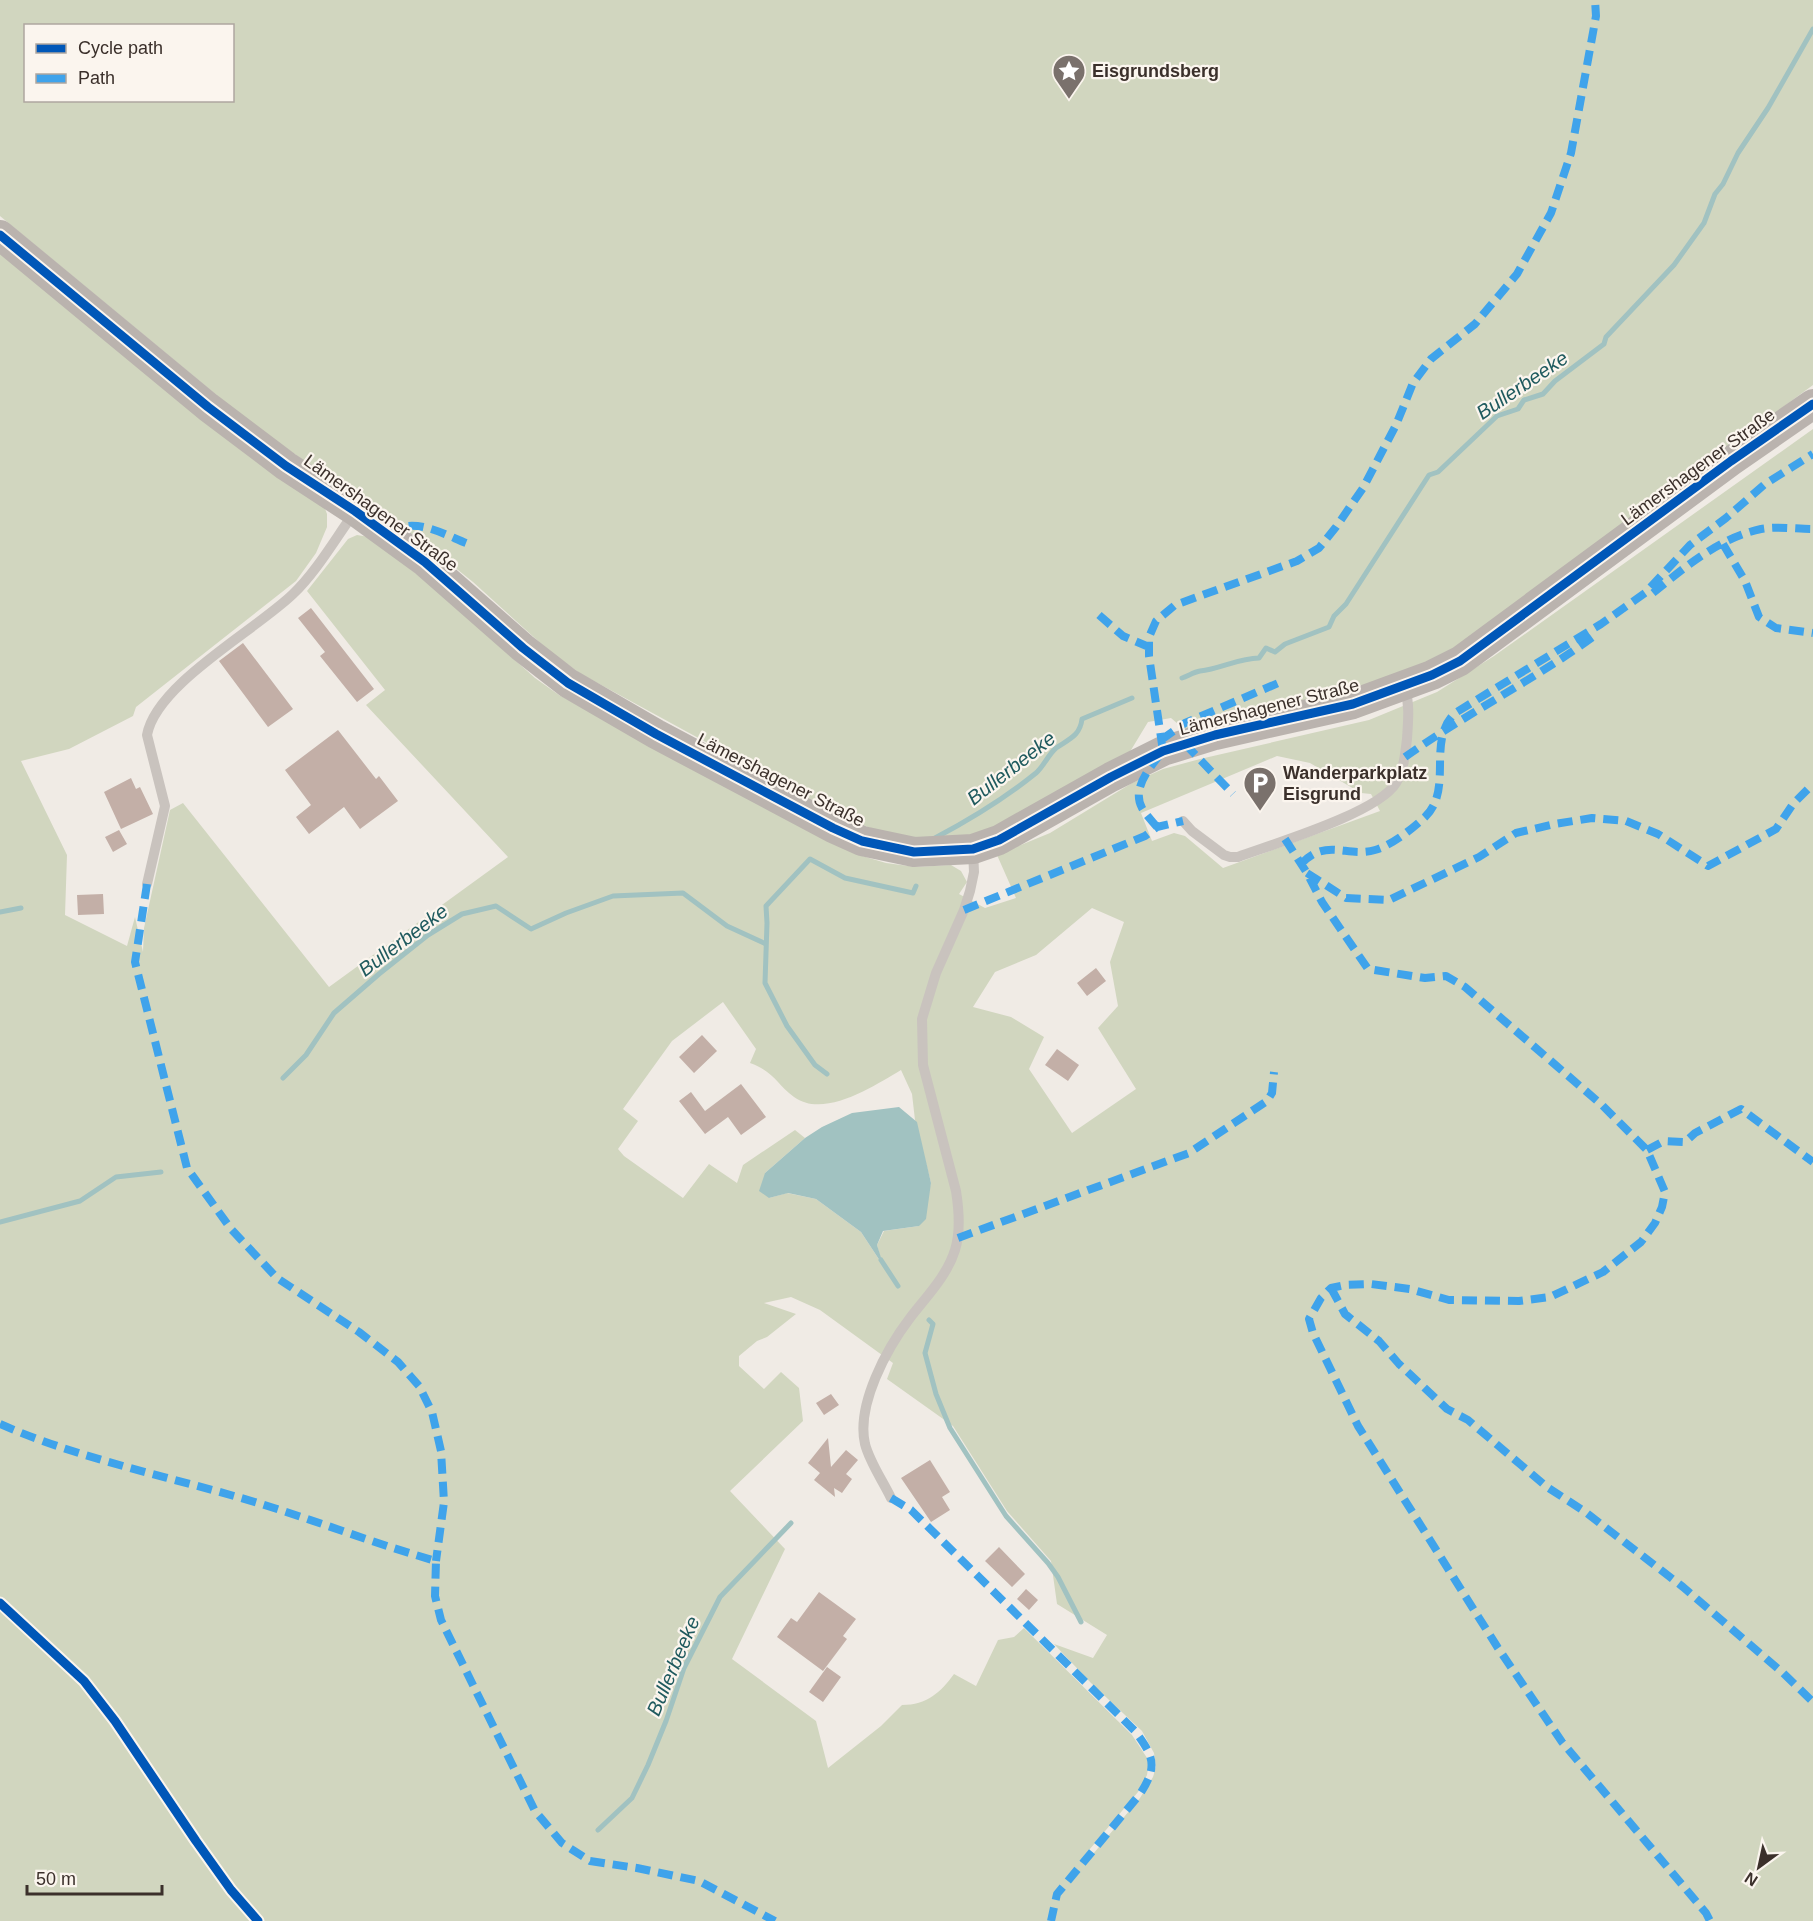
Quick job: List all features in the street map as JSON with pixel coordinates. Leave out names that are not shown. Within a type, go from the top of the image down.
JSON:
[{"type":"main road","name":"Lämershagener Straße","points":[[0,235],[231,426],[286,466],[355,511],[449,582],[548,669],[588,696],[789,806],[862,841],[914,852],[973,849],[999,840],[1111,777],[1163,751],[1215,735],[1353,704],[1405,686],[1460,661],[1731,461],[1813,404]]},
{"type":"lane","name":"Lämershagener Straße","points":[[147,884],[165,806],[147,735],[156,711],[182,681],[295,592],[355,511]]},
{"type":"lane","points":[[1183,820],[1192,831],[1224,855],[1238,857],[1353,814],[1385,796],[1395,785],[1405,757],[1408,700],[1405,686]]},
{"type":"lane","points":[[891,1498],[866,1444],[864,1427],[866,1409],[889,1349],[945,1271],[958,1242],[959,1212],[956,1191],[923,1065],[922,1018],[936,973],[970,891],[974,872],[973,849]]},
{"type":"green space","points":[[0,0],[1813,0],[1813,385],[1453,651],[1400,678],[1185,730],[1171,718],[1148,722],[1128,755],[993,830],[968,839],[918,841],[874,830],[836,813],[581,674],[548,650],[473,582],[428,546],[254,426],[0,216]]},
{"type":"green space","points":[[0,251],[323,503],[327,514],[327,527],[316,553],[296,581],[136,707],[133,716],[69,749],[21,761],[67,855],[65,915],[127,946],[135,917],[143,952],[144,928],[170,810],[183,803],[329,987],[508,857],[366,705],[385,690],[307,591],[348,539],[357,535],[369,537],[436,589],[535,678],[559,695],[859,855],[886,863],[916,867],[951,865],[961,871],[967,882],[959,894],[985,908],[1016,898],[997,855],[1050,833],[1132,783],[1163,769],[1369,720],[1437,692],[1494,656],[1813,429],[1813,1921],[0,1921]],"holes":[[[1277,756],[1310,763],[1361,793],[1371,794],[1380,811],[1223,868],[1185,836],[1174,833],[1152,841],[1141,813]],[[1092,908],[1124,922],[1110,962],[1118,1006],[1098,1028],[1136,1089],[1072,1133],[1029,1069],[1044,1037],[1011,1017],[973,1007],[995,972],[1036,955]],[[723,1002],[756,1049],[750,1063],[765,1070],[794,1097],[806,1103],[820,1104],[849,1098],[901,1070],[912,1094],[915,1120],[931,1183],[919,1226],[884,1231],[877,1245],[882,1264],[861,1232],[816,1199],[787,1193],[769,1198],[765,1173],[805,1138],[795,1130],[743,1165],[737,1183],[709,1164],[683,1198],[624,1156],[618,1149],[638,1121],[623,1109],[672,1041]],[[791,1297],[820,1310],[893,1363],[887,1379],[953,1426],[1007,1511],[1051,1561],[1057,1604],[1107,1635],[1093,1658],[1054,1644],[1142,1731],[1154,1753],[1156,1767],[1153,1777],[1140,1798],[1088,1860],[1084,1856],[1138,1792],[1147,1775],[1149,1761],[1132,1735],[1024,1628],[1014,1637],[998,1640],[976,1686],[954,1674],[944,1686],[926,1700],[902,1705],[881,1726],[828,1768],[816,1721],[732,1659],[785,1549],[730,1491],[803,1421],[799,1388],[781,1372],[764,1389],[739,1366],[739,1356],[796,1314],[764,1303]]]},
{"type":"water","points":[[899,1107],[917,1122],[931,1183],[926,1219],[919,1226],[883,1231],[877,1245],[884,1267],[861,1232],[816,1199],[788,1193],[769,1198],[759,1191],[765,1173],[805,1138],[822,1127],[852,1113]]},
{"type":"building","points":[[311,608],[374,689],[357,702],[320,656],[325,652],[298,618]]},
{"type":"building","points":[[243,643],[293,709],[268,727],[219,661]]},
{"type":"building","points":[[338,730],[376,779],[379,776],[398,801],[360,829],[344,807],[309,834],[296,817],[311,805],[285,770]]},
{"type":"building","points":[[131,778],[136,789],[140,787],[153,814],[121,829],[104,792]]},
{"type":"building","points":[[119,830],[127,844],[113,852],[105,837]]},
{"type":"building","points":[[103,894],[104,914],[78,915],[77,895]]},
{"type":"building","points":[[1096,968],[1106,981],[1087,996],[1077,983]]},
{"type":"building","points":[[702,1035],[717,1051],[694,1073],[679,1057]]},
{"type":"building","points":[[1057,1049],[1079,1065],[1068,1081],[1045,1065]]},
{"type":"building","points":[[741,1084],[766,1117],[741,1135],[728,1117],[705,1134],[679,1101],[691,1092],[705,1111]]},
{"type":"building","points":[[831,1394],[839,1405],[824,1415],[816,1403]]},
{"type":"building","points":[[828,1438],[831,1467],[846,1450],[858,1460],[846,1474],[852,1479],[842,1493],[834,1488],[835,1497],[814,1480],[820,1473],[808,1463]]},
{"type":"building","points":[[930,1460],[950,1492],[942,1497],[950,1510],[931,1522],[901,1478]]},
{"type":"building","points":[[999,1547],[1025,1574],[1012,1587],[985,1561]]},
{"type":"building","points":[[1026,1589],[1038,1600],[1029,1610],[1017,1599]]},
{"type":"building","points":[[819,1592],[856,1619],[843,1636],[847,1639],[823,1671],[777,1637],[791,1618],[797,1622]]},
{"type":"building","points":[[827,1667],[841,1677],[823,1702],[809,1692]]},
{"type":"waterway","name":"Bullerbeeke","points":[[1182,678],[1244,660],[1259,658],[1266,648],[1275,652],[1285,644],[1329,627],[1334,616],[1346,604],[1429,475],[1438,472],[1497,416],[1518,409],[1524,400],[1543,394],[1555,381],[1604,344],[1606,337],[1674,265],[1704,223],[1715,194],[1723,184],[1738,153],[1768,108],[1813,29]]},
{"type":"waterway","name":"Bullerbeeke","points":[[935,838],[987,808],[1036,773],[1056,748],[1076,733],[1082,719],[1132,698]]},
{"type":"waterway","name":"Bullerbeeke","points":[[827,1074],[815,1065],[787,1026],[765,983],[766,906],[810,859],[845,878],[913,893],[916,886]]},
{"type":"waterway","name":"Bullerbeeke","points":[[283,1078],[306,1055],[334,1013],[428,935],[462,914],[496,906],[531,929],[613,896],[683,893],[727,926],[766,944]]},
{"type":"waterway","points":[[0,912],[21,908]]},
{"type":"waterway","name":"Bullerbeeke","points":[[0,1222],[80,1201],[116,1177],[161,1172]]},
{"type":"waterway","name":"Bullerbeeke","points":[[881,1260],[898,1286]]},
{"type":"waterway","name":"Bullerbeeke","points":[[929,1320],[933,1324],[925,1353],[936,1394],[950,1428],[1006,1516],[1058,1577],[1081,1622]]},
{"type":"waterway","name":"Bullerbeeke","points":[[598,1830],[632,1798],[666,1721],[684,1668],[720,1597],[791,1523]]},
{"type":"marked path","points":[[1157,827],[1147,816],[1139,800],[1144,778],[1163,751],[1149,656],[1149,637],[1156,621],[1175,605],[1297,561],[1319,548],[1363,488],[1396,425],[1413,383],[1431,359],[1475,324],[1517,274],[1551,213],[1571,153],[1596,16],[1595,0]]},
{"type":"marked path","points":[[1301,864],[1310,856],[1328,850],[1355,852],[1375,850],[1395,841],[1414,827],[1433,806],[1438,793],[1442,737],[1455,713],[1601,624],[1645,593],[1690,545],[1765,484],[1813,454]]},
{"type":"marked path","points":[[388,535],[406,526],[416,526],[437,531],[466,543]]},
{"type":"marked path","points":[[1653,593],[1677,573],[1731,539],[1767,528],[1813,529]]},
{"type":"marked path","points":[[1723,544],[1745,581],[1759,617],[1776,628],[1813,633]]},
{"type":"marked path","points":[[1099,615],[1123,636],[1149,647]]},
{"type":"marked path","points":[[1405,757],[1597,634]]},
{"type":"marked path","points":[[1161,740],[1185,723],[1283,681]]},
{"type":"marked path","points":[[1185,744],[1233,794]]},
{"type":"marked path","points":[[1307,873],[1346,898],[1389,900],[1479,857],[1516,833],[1592,818],[1626,821],[1658,834],[1708,866],[1776,829],[1793,804],[1813,784]]},
{"type":"marked path","points":[[964,910],[1145,836],[1157,827],[1183,821]]},
{"type":"marked path","points":[[1285,839],[1322,902],[1368,969],[1425,978],[1446,976],[1465,987],[1602,1105],[1647,1150],[1665,1192],[1655,1223],[1641,1242],[1603,1272],[1550,1297],[1519,1301],[1449,1300],[1410,1289],[1371,1284],[1345,1285],[1331,1288],[1321,1298],[1309,1319],[1313,1333],[1358,1426],[1498,1648],[1562,1742],[1706,1913],[1710,1921]]},
{"type":"marked path","points":[[147,884],[135,962],[187,1168],[231,1229],[277,1278],[359,1332],[398,1362],[419,1386],[432,1412],[441,1451],[444,1502],[436,1561]]},
{"type":"marked path","points":[[958,1238],[1189,1153],[1267,1101],[1272,1093],[1274,1072]]},
{"type":"marked path","points":[[1647,1150],[1664,1141],[1685,1142],[1695,1133],[1741,1109],[1813,1162]]},
{"type":"marked path","points":[[1331,1288],[1345,1314],[1379,1341],[1399,1364],[1447,1409],[1468,1420],[1547,1487],[1584,1511],[1683,1587],[1783,1673],[1813,1702]]},
{"type":"marked path","points":[[0,1424],[63,1448],[258,1503],[436,1561],[435,1596],[441,1620],[535,1811],[562,1843],[590,1861],[699,1881],[775,1921]]},
{"type":"marked path","points":[[891,1498],[911,1510],[1135,1731],[1150,1755],[1151,1769],[1146,1784],[1057,1894],[1051,1921]]},
{"type":"cycle path","points":[[0,235],[208,407],[286,466],[355,511],[425,562],[523,648],[568,683],[656,734],[833,828],[862,841],[914,852],[973,849],[999,840],[1111,777],[1163,751],[1215,735],[1353,704],[1432,675],[1460,661],[1731,461],[1813,404]]},
{"type":"cycle path","points":[[0,1603],[84,1681],[115,1721],[231,1890],[258,1921]]},
{"type":"place","name":"Eisgrundsberg","points":[[1069,100]]},
{"type":"place","name":"Wanderparkplatz Eisgrund","points":[[1260,812]]}]
